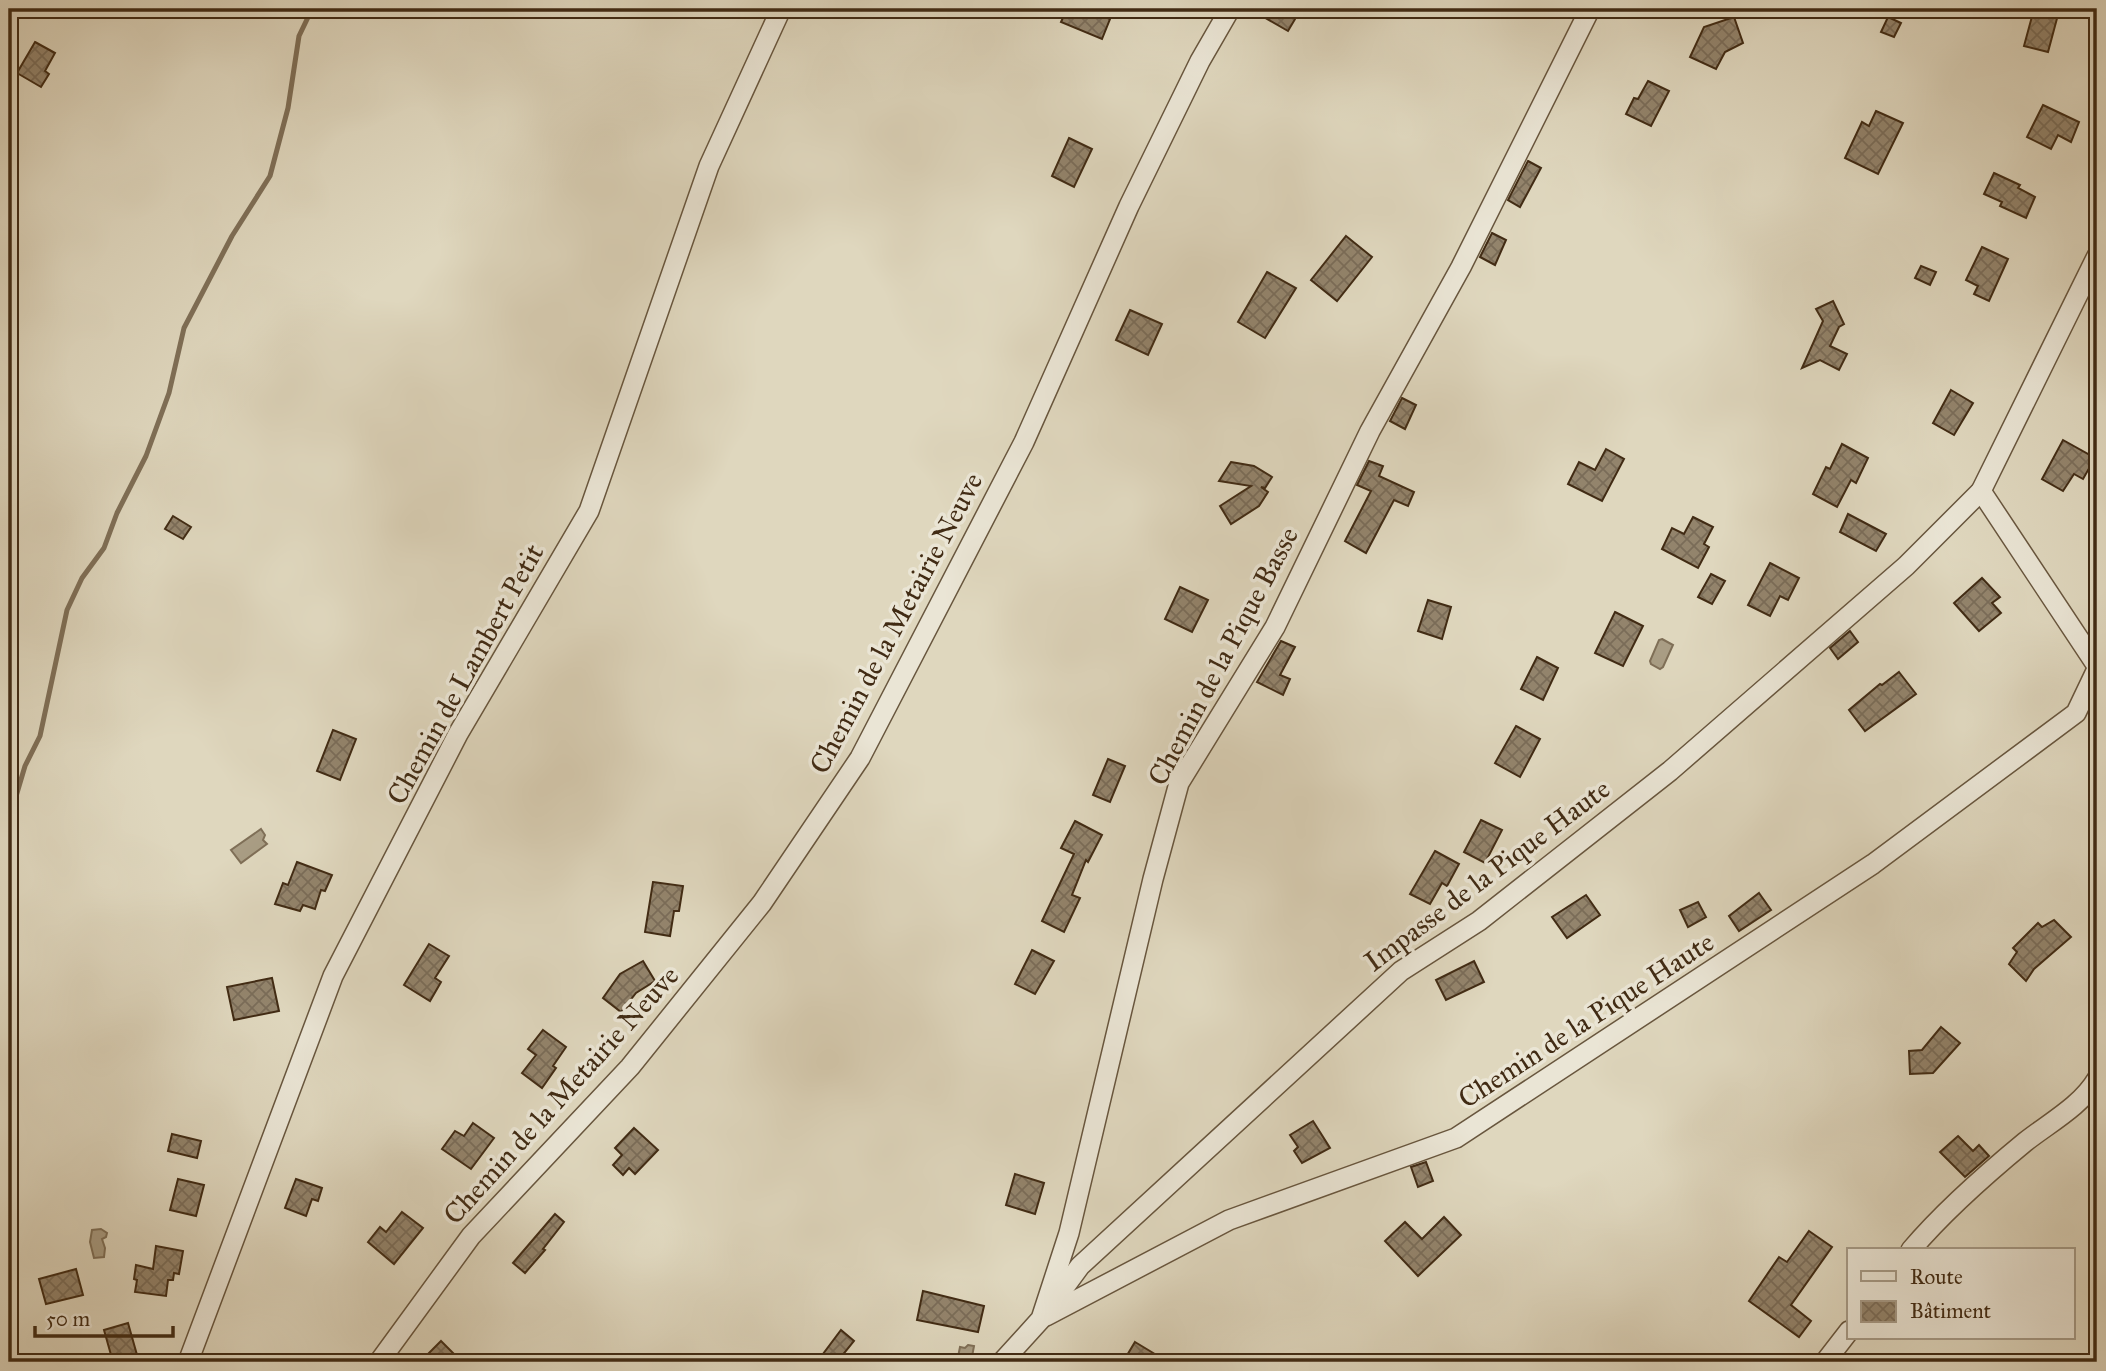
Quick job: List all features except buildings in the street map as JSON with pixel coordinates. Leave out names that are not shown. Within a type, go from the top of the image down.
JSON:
[{"type":"street","name":"Chemin de Lambert Petit","points":[[188,1362],[334,975],[458,734],[589,511],[709,166],[781,9]]},
{"type":"street","name":"Chemin de la Metairie Neuve","points":[[379,1362],[471,1236],[631,1067],[762,903],[860,758],[1024,442],[1129,206],[1200,61],[1230,9]]},
{"type":"street","name":"Chemin de la Pique Basse","points":[[1002,1362],[1041,1319],[1069,1233],[1153,879],[1180,783],[1275,627],[1370,431],[1461,267],[1591,9]]},
{"type":"street","points":[[1981,491],[2097,256]]},
{"type":"street","name":"Impasse de la Pique Haute","points":[[1041,1319],[1080,1266],[1401,971],[1479,921],[1670,771],[1906,566],[1981,491]]},
{"type":"street","name":"Chemin de la Pique Haute","points":[[1041,1319],[1228,1220],[1456,1138],[1873,864],[2076,713],[2097,668],[1981,491]]},
{"type":"street","points":[[1913,1248],[1928,1230],[2023,1144],[2090,1091],[2097,1079]]},
{"type":"street","points":[[1825,1362],[1847,1334]]},
{"type":"shaded area","points":[[1659,640],[1673,645],[1660,669],[1650,661]]},
{"type":"shaded area","points":[[261,829],[265,835],[263,840],[267,844],[241,863],[231,850]]},
{"type":"shaded area","points":[[101,1229],[107,1233],[102,1239],[104,1257],[94,1258],[90,1242],[92,1230]]},
{"type":"shaded area","points":[[968,1345],[974,1346],[971,1362],[957,1362],[960,1347],[965,1348]]},
{"type":"waterway","points":[[9,820],[25,766],[40,736],[67,610],[82,578],[104,548],[117,513],[146,456],[169,393],[184,328],[232,236],[270,176],[288,108],[299,36],[312,9]]}]
